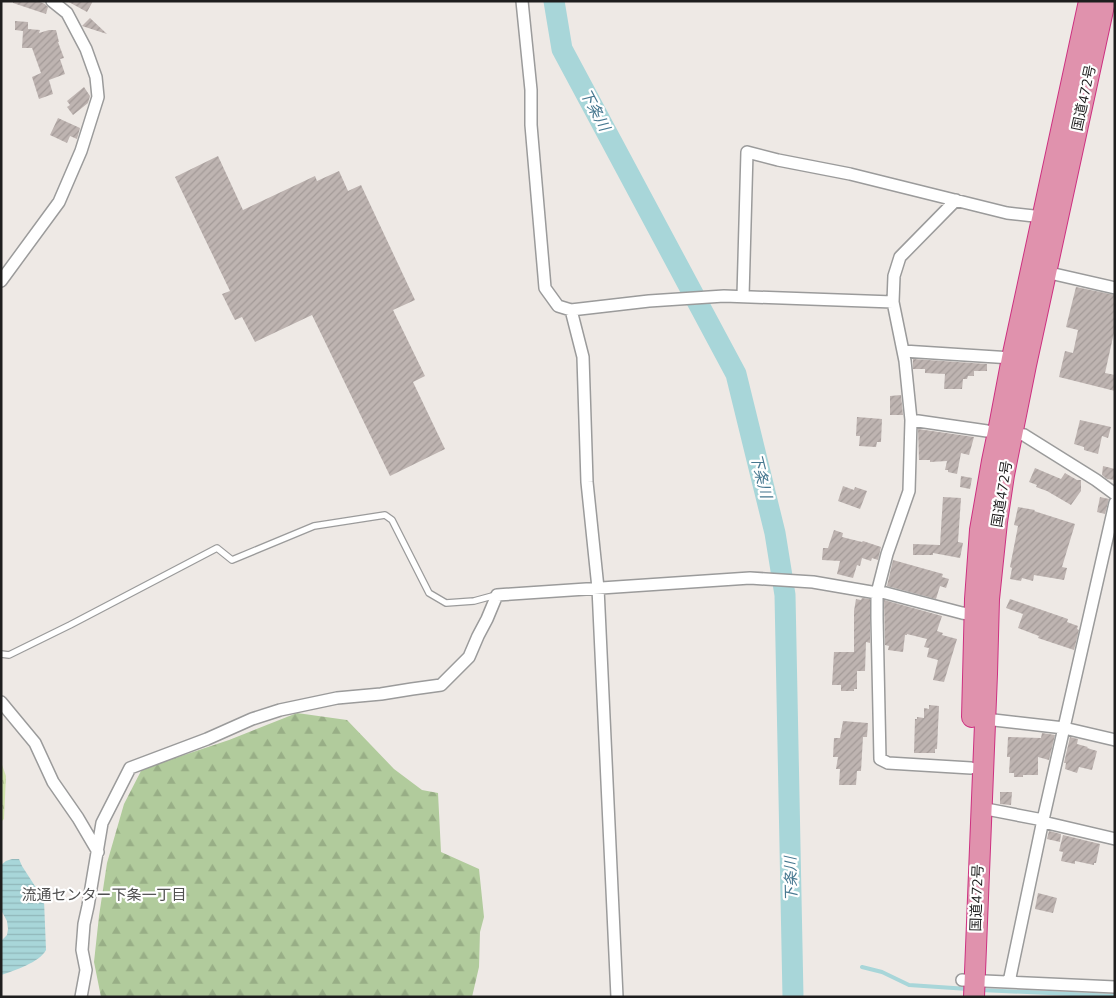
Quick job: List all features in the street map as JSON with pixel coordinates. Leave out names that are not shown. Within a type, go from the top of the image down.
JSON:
[{"type":"highway","name":"国道472号","points":[[968,989],[975,615],[980,530],[992,461],[1006,432],[1026,365],[1039,270],[1043,217],[1089,1]]},
{"type":"highway","name":"国道472号","points":[[968,989],[981,808],[989,599],[996,522],[1004,476],[1012,358],[1039,270],[1105,1]]},
{"type":"street","points":[[1,281],[59,202],[81,151],[98,97],[96,77],[86,48],[67,13],[52,1]]},
{"type":"street","points":[[522,1],[531,90],[531,124],[545,288],[558,306],[571,310],[724,296],[893,302]]},
{"type":"street","points":[[744,296],[747,152],[850,174],[1007,213],[1043,217]]},
{"type":"street","points":[[956,200],[900,256],[894,276],[893,302],[905,361],[910,420],[909,492],[887,554],[878,592],[880,759],[888,763],[971,768]]},
{"type":"street","points":[[1039,270],[1115,288]]},
{"type":"street","points":[[571,310],[583,357],[587,482],[598,588],[617,997]]},
{"type":"street","points":[[902,351],[1012,358]]},
{"type":"street","points":[[910,420],[1024,435],[1115,494]]},
{"type":"street","points":[[1009,982],[1043,821],[1115,503]]},
{"type":"street","points":[[81,997],[86,970],[82,950],[84,924],[102,823],[130,768],[207,739],[252,718],[280,710],[337,698],[441,685],[469,657],[488,619],[497,595],[750,578],[813,582],[878,592],[975,615]]},
{"type":"street","points":[[1,702],[35,743],[53,782],[78,818],[98,852]]},
{"type":"street","points":[[985,719],[1064,728],[1115,740]]},
{"type":"street","points":[[981,808],[1115,839]]},
{"type":"street","points":[[968,989],[1009,982],[1115,987]]},
{"type":"lane","points":[[1,654],[10,655],[216,548],[232,560],[314,526],[385,515],[392,520],[429,593],[446,603],[474,601],[497,595]]},
{"type":"green space","points":[[297,713],[347,720],[394,769],[422,790],[438,793],[441,852],[479,869],[484,917],[480,932],[479,967],[472,997],[101,997],[94,962],[107,863],[124,804],[142,769],[229,740]]},
{"type":"green space","points":[[1,762],[6,776],[4,819],[1,822]]},
{"type":"water","points":[[12,859],[19,859],[44,900],[46,950],[33,962],[1,975],[1,941],[7,935],[8,929],[7,921],[1,910],[1,865]]},
{"type":"building","points":[[13,1],[38,1],[48,7],[46,14],[13,3]]},
{"type":"building","points":[[67,1],[93,1],[87,12]]},
{"type":"building","points":[[90,18],[107,34],[82,26]]},
{"type":"building","points":[[15,21],[28,22],[28,29],[40,30],[39,33],[56,30],[64,58],[60,59],[65,74],[49,80],[53,94],[39,99],[32,77],[41,73],[32,48],[22,48],[23,31],[15,30]]},
{"type":"building","points":[[84,87],[90,96],[88,103],[73,115],[67,107],[70,105],[67,101]]},
{"type":"building","points":[[58,118],[80,128],[77,139],[70,136],[67,143],[50,135]]},
{"type":"building","points":[[218,156],[243,210],[315,176],[317,181],[339,171],[348,191],[361,185],[415,300],[393,310],[425,376],[413,382],[445,449],[390,476],[312,315],[255,342],[242,317],[235,320],[222,294],[230,291],[175,177]]},
{"type":"building","points":[[1076,287],[1115,295],[1115,328],[1105,373],[1115,375],[1115,391],[1059,377],[1065,351],[1073,353],[1078,330],[1066,327]]},
{"type":"building","points":[[913,359],[987,364],[987,371],[974,371],[974,376],[968,376],[967,379],[963,379],[962,389],[944,389],[945,374],[925,373],[925,369],[913,369]]},
{"type":"building","points":[[901,395],[903,415],[890,415],[890,396]]},
{"type":"building","points":[[857,417],[882,419],[881,442],[877,442],[876,447],[859,446],[860,436],[856,436]]},
{"type":"building","points":[[1080,420],[1111,427],[1108,438],[1102,436],[1098,454],[1084,450],[1084,447],[1074,444]]},
{"type":"building","points":[[918,429],[974,437],[969,455],[961,453],[957,474],[945,470],[947,461],[930,462],[930,460],[919,460]]},
{"type":"building","points":[[1103,466],[1115,469],[1115,480],[1107,479],[1102,475]]},
{"type":"building","points":[[1035,468],[1061,479],[1065,473],[1077,480],[1081,480],[1081,491],[1071,505],[1029,482]]},
{"type":"building","points":[[961,476],[972,478],[970,489],[960,487]]},
{"type":"building","points":[[843,486],[854,490],[855,487],[867,491],[860,509],[838,501]]},
{"type":"building","points":[[943,497],[961,498],[958,542],[963,543],[960,558],[933,553],[933,555],[913,555],[913,544],[940,545]]},
{"type":"building","points":[[1100,497],[1109,499],[1105,514],[1097,512]]},
{"type":"building","points":[[1018,507],[1035,510],[1075,524],[1062,567],[1067,568],[1064,580],[1034,575],[1033,581],[1022,578],[1021,581],[1010,579],[1012,568],[1010,567],[1018,526],[1014,525]]},
{"type":"building","points":[[834,530],[843,533],[842,537],[881,547],[878,560],[872,558],[871,561],[862,558],[860,566],[857,565],[853,578],[837,574],[840,561],[822,560],[823,548],[828,548]]},
{"type":"building","points":[[893,560],[943,574],[942,577],[949,579],[946,588],[940,586],[936,599],[887,586]]},
{"type":"building","points":[[862,598],[870,599],[870,643],[866,642],[865,671],[857,671],[857,689],[854,689],[854,691],[841,691],[841,685],[832,685],[834,652],[854,652],[854,611],[856,599],[861,600]]},
{"type":"building","points":[[1010,599],[1068,619],[1067,622],[1078,626],[1077,629],[1079,630],[1074,650],[1038,638],[1039,636],[1018,628],[1023,614],[1006,608]]},
{"type":"building","points":[[884,600],[942,616],[937,631],[943,633],[942,635],[957,639],[944,682],[933,680],[938,660],[927,657],[929,648],[924,647],[927,639],[907,634],[905,635],[903,652],[888,650],[889,646],[885,645]]},
{"type":"building","points":[[929,705],[939,706],[937,749],[935,749],[935,753],[914,753],[915,719],[917,717],[924,718],[924,708],[929,709]]},
{"type":"building","points":[[843,721],[868,723],[867,737],[863,737],[861,771],[857,771],[856,785],[839,785],[840,769],[836,769],[838,757],[833,757],[834,738],[840,738]]},
{"type":"building","points":[[1042,733],[1055,735],[1049,760],[1038,757],[1038,775],[1014,777],[1014,773],[1009,773],[1010,757],[1007,757],[1008,737],[1041,738]]},
{"type":"building","points":[[1070,737],[1078,739],[1077,744],[1097,751],[1092,770],[1079,767],[1077,773],[1065,769],[1066,763],[1064,763]]},
{"type":"building","points":[[1000,792],[1012,792],[1011,805],[1000,804]]},
{"type":"building","points":[[1049,831],[1061,834],[1060,842],[1047,839]]},
{"type":"building","points":[[1063,835],[1100,844],[1096,863],[1094,865],[1075,861],[1075,864],[1061,861],[1063,852],[1059,851]]},
{"type":"building","points":[[1038,893],[1057,898],[1053,913],[1035,909]]},
{"type":"waterway","name":"下条川","points":[[554,1],[562,49],[736,374],[775,533],[785,595],[793,997]]},
{"type":"waterway","points":[[862,967],[882,972],[909,985],[968,989]]},
{"type":"waterway","points":[[980,990],[1115,996]]},
{"type":"district","name":"流通センター下条一丁目","points":[[104,895]]}]
